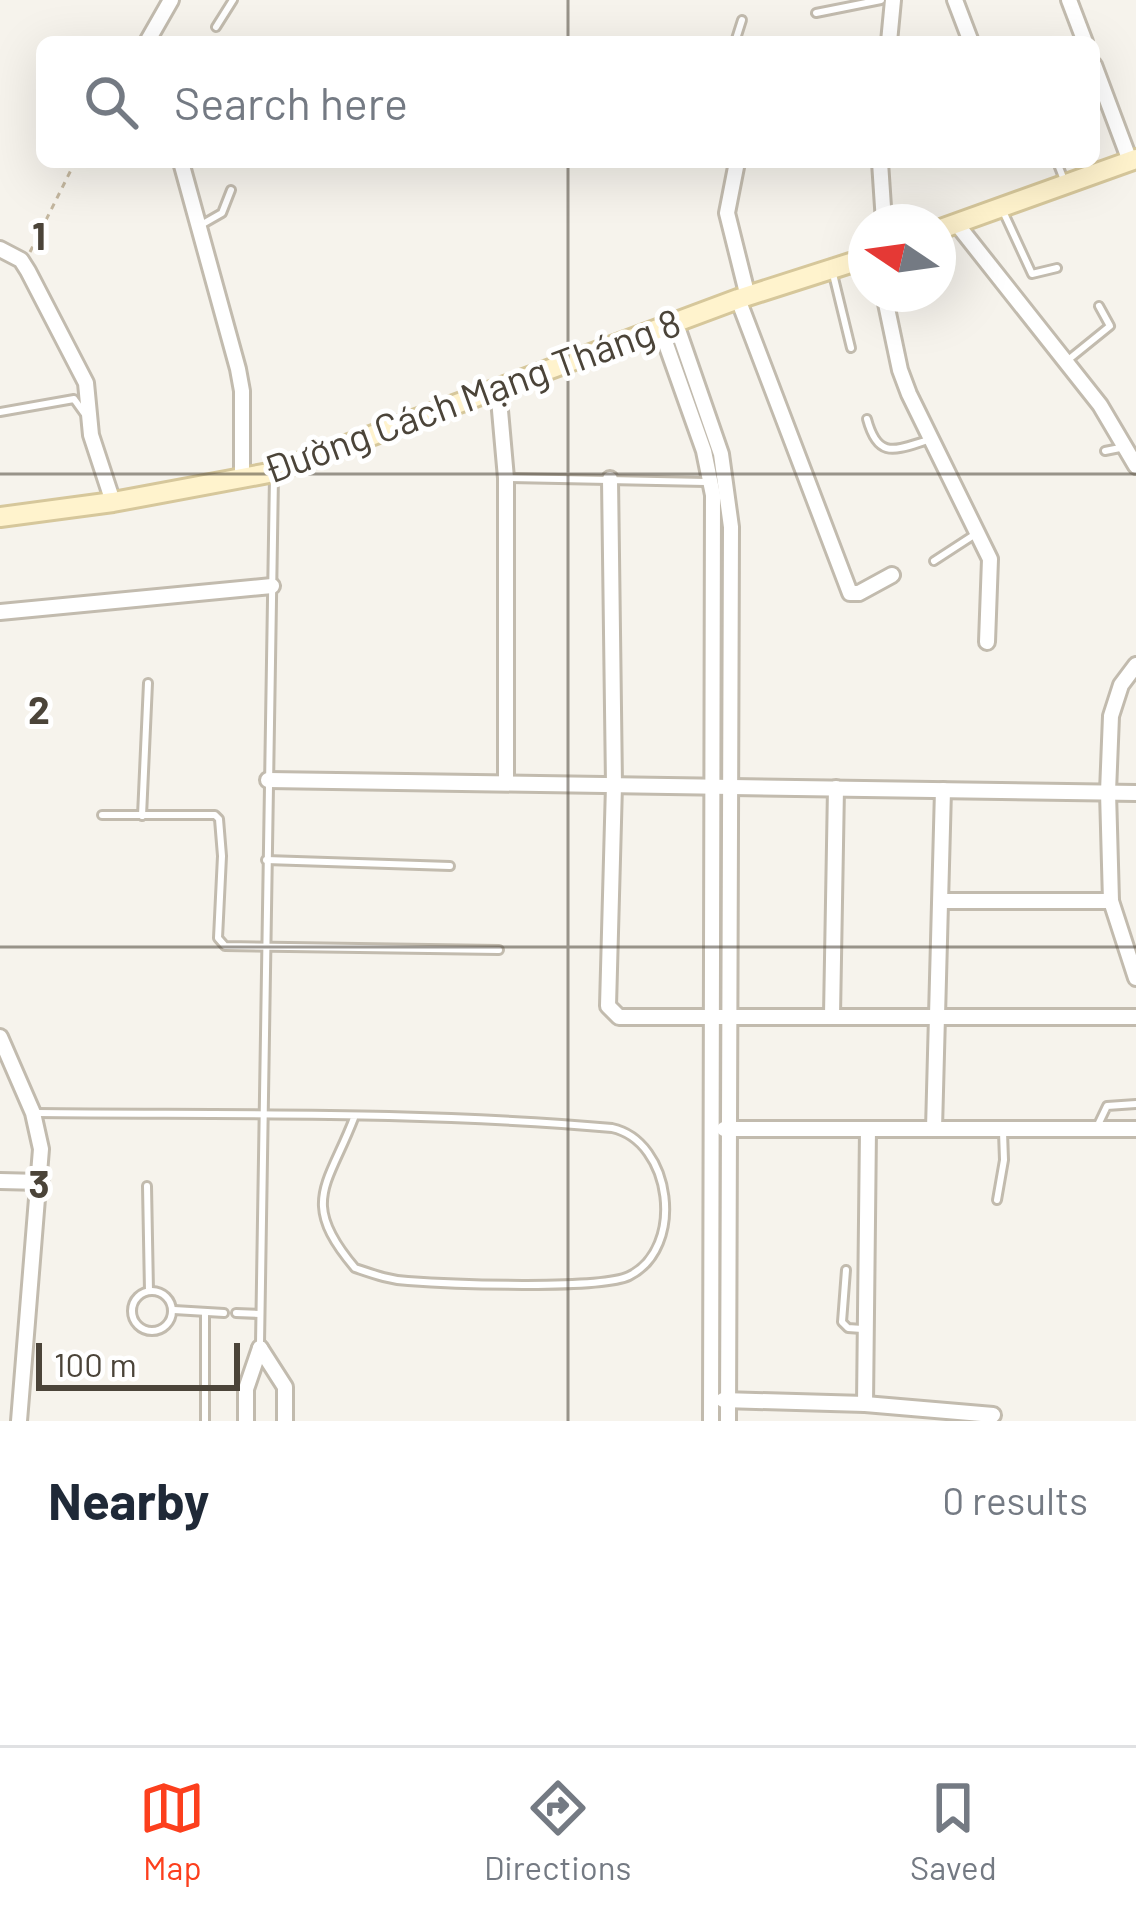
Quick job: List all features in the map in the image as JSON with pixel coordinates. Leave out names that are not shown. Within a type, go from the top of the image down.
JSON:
[{"type":"street","points":[[150,36],[171,0]]},
{"type":"street","points":[[890,36],[893,0]]},
{"type":"street","points":[[955,0],[969,36]]},
{"type":"street","points":[[1069,0],[1083,36]]},
{"type":"street","points":[[956,224],[1133,160],[1100,80]]},
{"type":"street","points":[[183,168],[242,392],[242,478]]},
{"type":"street","points":[[735,168],[728,213],[743,298],[831,551],[850,593],[859,593],[892,574]]},
{"type":"street","points":[[880,168],[883,204]]},
{"type":"street","points":[[956,237],[1066,362],[1136,466]]},
{"type":"street","points":[[0,248],[20,260],[86,383],[88,422],[113,502]]},
{"type":"street","name":"Đường Cách Mạng Tháng 8","points":[[0,517],[274,472],[743,298],[848,264]]},
{"type":"street","points":[[888,312],[899,370],[978,532],[991,573],[987,642]]},
{"type":"street","points":[[669,327],[719,481],[724,684],[732,787],[731,1015],[721,1129]]},
{"type":"street","points":[[498,388],[506,478],[506,783]]},
{"type":"street","points":[[610,479],[614,785],[608,1006],[619,1017],[1136,1017]]},
{"type":"street","points":[[0,612],[272,586]]},
{"type":"street","points":[[1136,665],[1121,686],[1111,716],[1108,792],[1111,901],[1136,978]]},
{"type":"street","points":[[724,684],[715,786],[714,1016],[721,1129],[720,1400],[728,1421]]},
{"type":"street","points":[[268,780],[1136,793]]},
{"type":"street","points":[[832,1016],[836,788]]},
{"type":"street","points":[[934,1129],[943,790]]},
{"type":"street","points":[[940,901],[1111,901]]},
{"type":"street","points":[[0,1037],[33,1113],[41,1148],[19,1421]]},
{"type":"street","points":[[721,1129],[1136,1129]]},
{"type":"street","points":[[865,1405],[868,1129]]},
{"type":"street","points":[[0,1181],[41,1182]]},
{"type":"street","points":[[246,1421],[246,1389],[260,1348]]},
{"type":"street","points":[[260,1348],[285,1387],[285,1421]]},
{"type":"street","points":[[720,1400],[993,1415]]},
{"type":"street","points":[[711,1421],[720,1400]]},
{"type":"lane","points":[[216,26],[233,0]]},
{"type":"lane","points":[[816,13],[881,1]]},
{"type":"lane","points":[[737,36],[742,20]]},
{"type":"lane","points":[[1059,168],[1065,183]]},
{"type":"lane","points":[[199,226],[218,219],[231,190]]},
{"type":"lane","points":[[1001,207],[1032,274],[1058,268]]},
{"type":"lane","points":[[832,269],[851,348]]},
{"type":"lane","points":[[1066,362],[1110,326],[1099,306]]},
{"type":"lane","points":[[0,412],[74,399],[88,422]]},
{"type":"lane","points":[[867,419],[875,443],[887,450],[932,439]]},
{"type":"lane","points":[[1105,451],[1126,447]]},
{"type":"lane","points":[[260,1348],[274,472]]},
{"type":"lane","points":[[506,478],[719,481]]},
{"type":"lane","points":[[934,561],[978,532]]},
{"type":"lane","points":[[142,816],[148,683]]},
{"type":"lane","points":[[102,815],[215,815],[219,819],[218,938],[225,946],[499,950]]},
{"type":"lane","points":[[266,860],[450,866]]},
{"type":"lane","points":[[1096,1129],[1107,1106],[1136,1103]]},
{"type":"lane","points":[[33,1113],[354,1118],[578,1125],[625,1131],[644,1144],[661,1175],[662,1232],[640,1269],[603,1284],[409,1281],[355,1268],[325,1226],[322,1192],[354,1118]]},
{"type":"lane","points":[[997,1200],[1004,1160],[1002,1129]]},
{"type":"lane","points":[[148,1186],[149,1291]]},
{"type":"lane","points":[[846,1270],[842,1322],[848,1328],[865,1330]]},
{"type":"lane","points":[[149,1291],[165,1295],[172,1310],[171,1320],[156,1331],[138,1327],[131,1310],[134,1301],[149,1291]]},
{"type":"lane","points":[[172,1310],[224,1313]]},
{"type":"lane","points":[[205,1421],[206,1312]]},
{"type":"lane","points":[[236,1313],[259,1314]]},
{"type":"path","points":[[20,260],[39,237],[72,168]]}]
